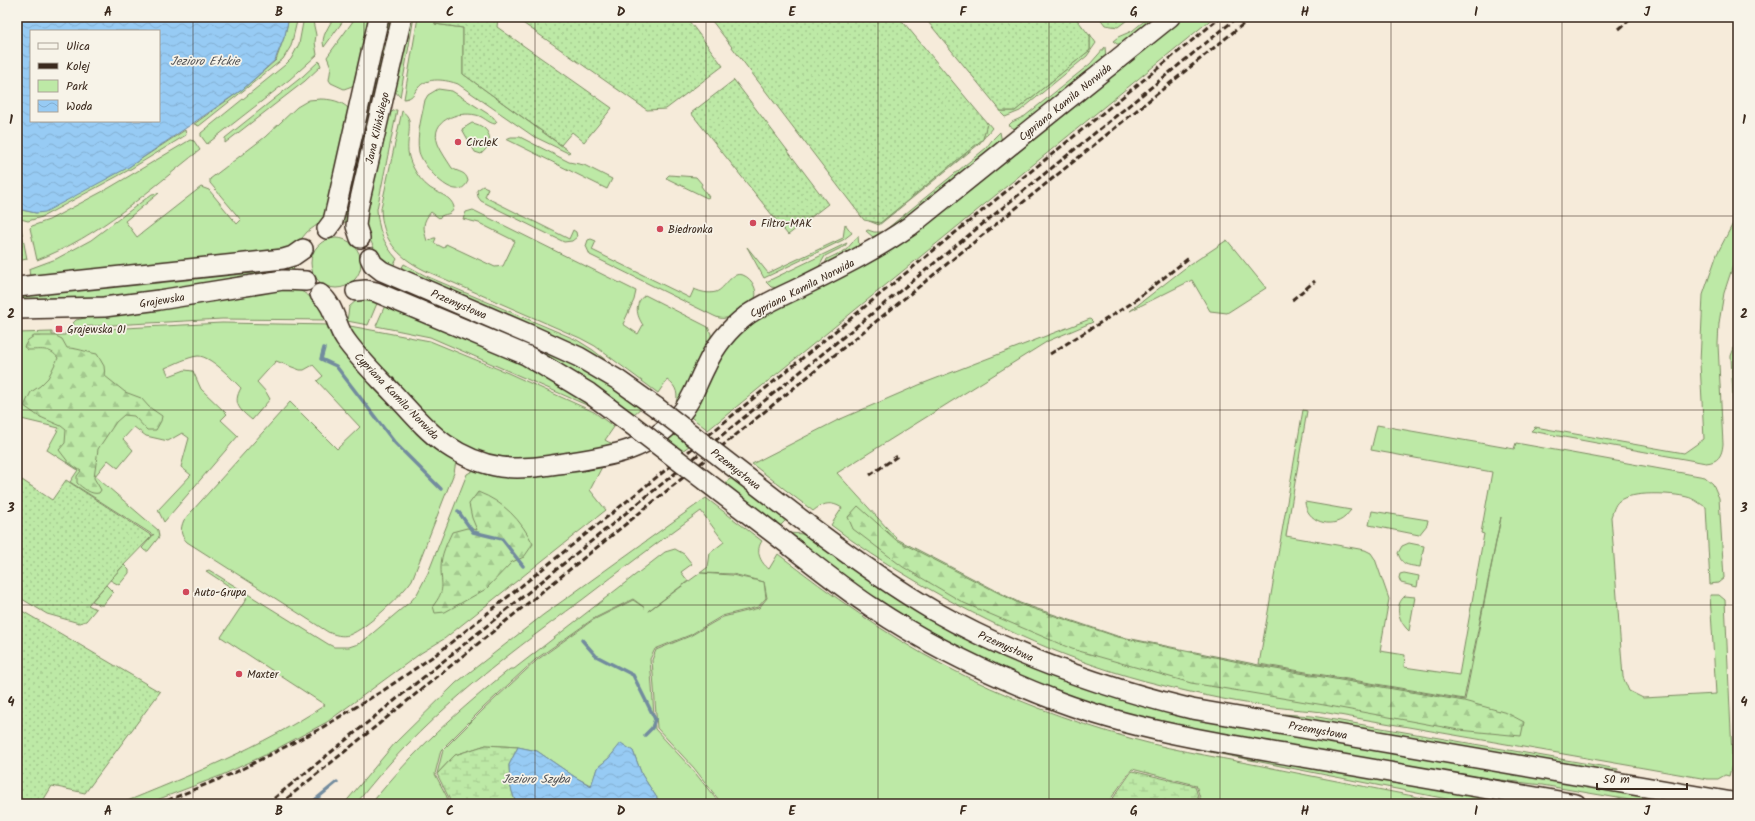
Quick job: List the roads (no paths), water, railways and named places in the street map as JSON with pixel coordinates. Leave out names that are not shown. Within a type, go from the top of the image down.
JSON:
[{"type":"main road","name":"Jana Kilińskiego","points":[[328,229],[332,222],[337,204],[379,17]]},
{"type":"main road","name":"Jana Kilińskiego","points":[[360,238],[356,226],[358,208],[402,17]]},
{"type":"main road","name":"Cypriana Kamila Norwida","points":[[320,294],[331,305],[339,329],[365,363],[434,436],[454,450],[476,460],[501,467],[525,468],[610,456],[631,450],[656,436],[678,416],[691,399],[706,366],[721,340],[741,320],[770,302],[874,250],[910,226],[1170,17]]},
{"type":"main road","points":[[17,287],[283,259],[293,256],[303,249],[313,236],[328,229],[337,228],[347,230],[360,238],[366,247],[370,258],[367,276],[353,292],[335,297],[320,294],[306,281],[301,268],[303,249]]},
{"type":"main road","name":"Przemysłowa","points":[[370,258],[373,264],[382,271],[579,357],[618,380],[656,407],[811,527],[888,582],[958,624],[1070,674],[1116,689],[1192,709],[1738,803]]},
{"type":"main road","name":"Grajewska","points":[[17,309],[104,307],[152,301],[283,280],[306,281]]},
{"type":"main road","name":"Przemysłowa","points":[[353,292],[366,290],[376,292],[526,355],[589,392],[866,603],[909,631],[961,659],[1014,683],[1062,702],[1102,715],[1188,738],[1576,804]]},
{"type":"main road","name":"Cypriana Kamila Norwida","points":[[347,341],[344,334],[342,318],[343,312],[353,292]]},
{"type":"water","name":"Jezioro Ełckie","points":[[17,17],[289,17],[285,35],[275,60],[243,89],[129,167],[45,212],[36,213],[17,209]]},
{"type":"water","name":"Jezioro Szyba","points":[[621,743],[633,751],[642,775],[661,804],[516,804],[510,785],[509,765],[518,747],[537,751],[591,786],[597,768],[609,758]]},
{"type":"waterway","points":[[324,348],[321,359],[336,366],[395,443],[441,489]]},
{"type":"waterway","points":[[458,511],[473,532],[502,539],[523,566]]},
{"type":"waterway","points":[[582,640],[596,656],[633,675],[655,719],[652,728],[645,735]]},
{"type":"waterway","points":[[310,804],[337,782]]},
{"type":"railway","points":[[159,804],[236,772],[318,730],[384,690],[438,653],[688,452],[1221,17]]},
{"type":"railway","points":[[267,804],[1238,17]]},
{"type":"railway","points":[[280,804],[1252,17]]},
{"type":"railway","points":[[1619,29],[1633,17]]},
{"type":"railway","points":[[1050,354],[1132,303],[1190,257]]},
{"type":"railway","points":[[1292,300],[1315,281]]},
{"type":"railway","points":[[870,475],[899,455]]},
{"type":"place","name":"CircleK","points":[[458,142]]},
{"type":"place","name":"Filtro-MAK","points":[[753,223]]},
{"type":"place","name":"Biedronka","points":[[660,229]]},
{"type":"place","name":"Grajewska 01","points":[[59,329]]},
{"type":"place","name":"Auto-Grupa","points":[[186,592]]},
{"type":"place","name":"Maxter","points":[[239,674]]}]
